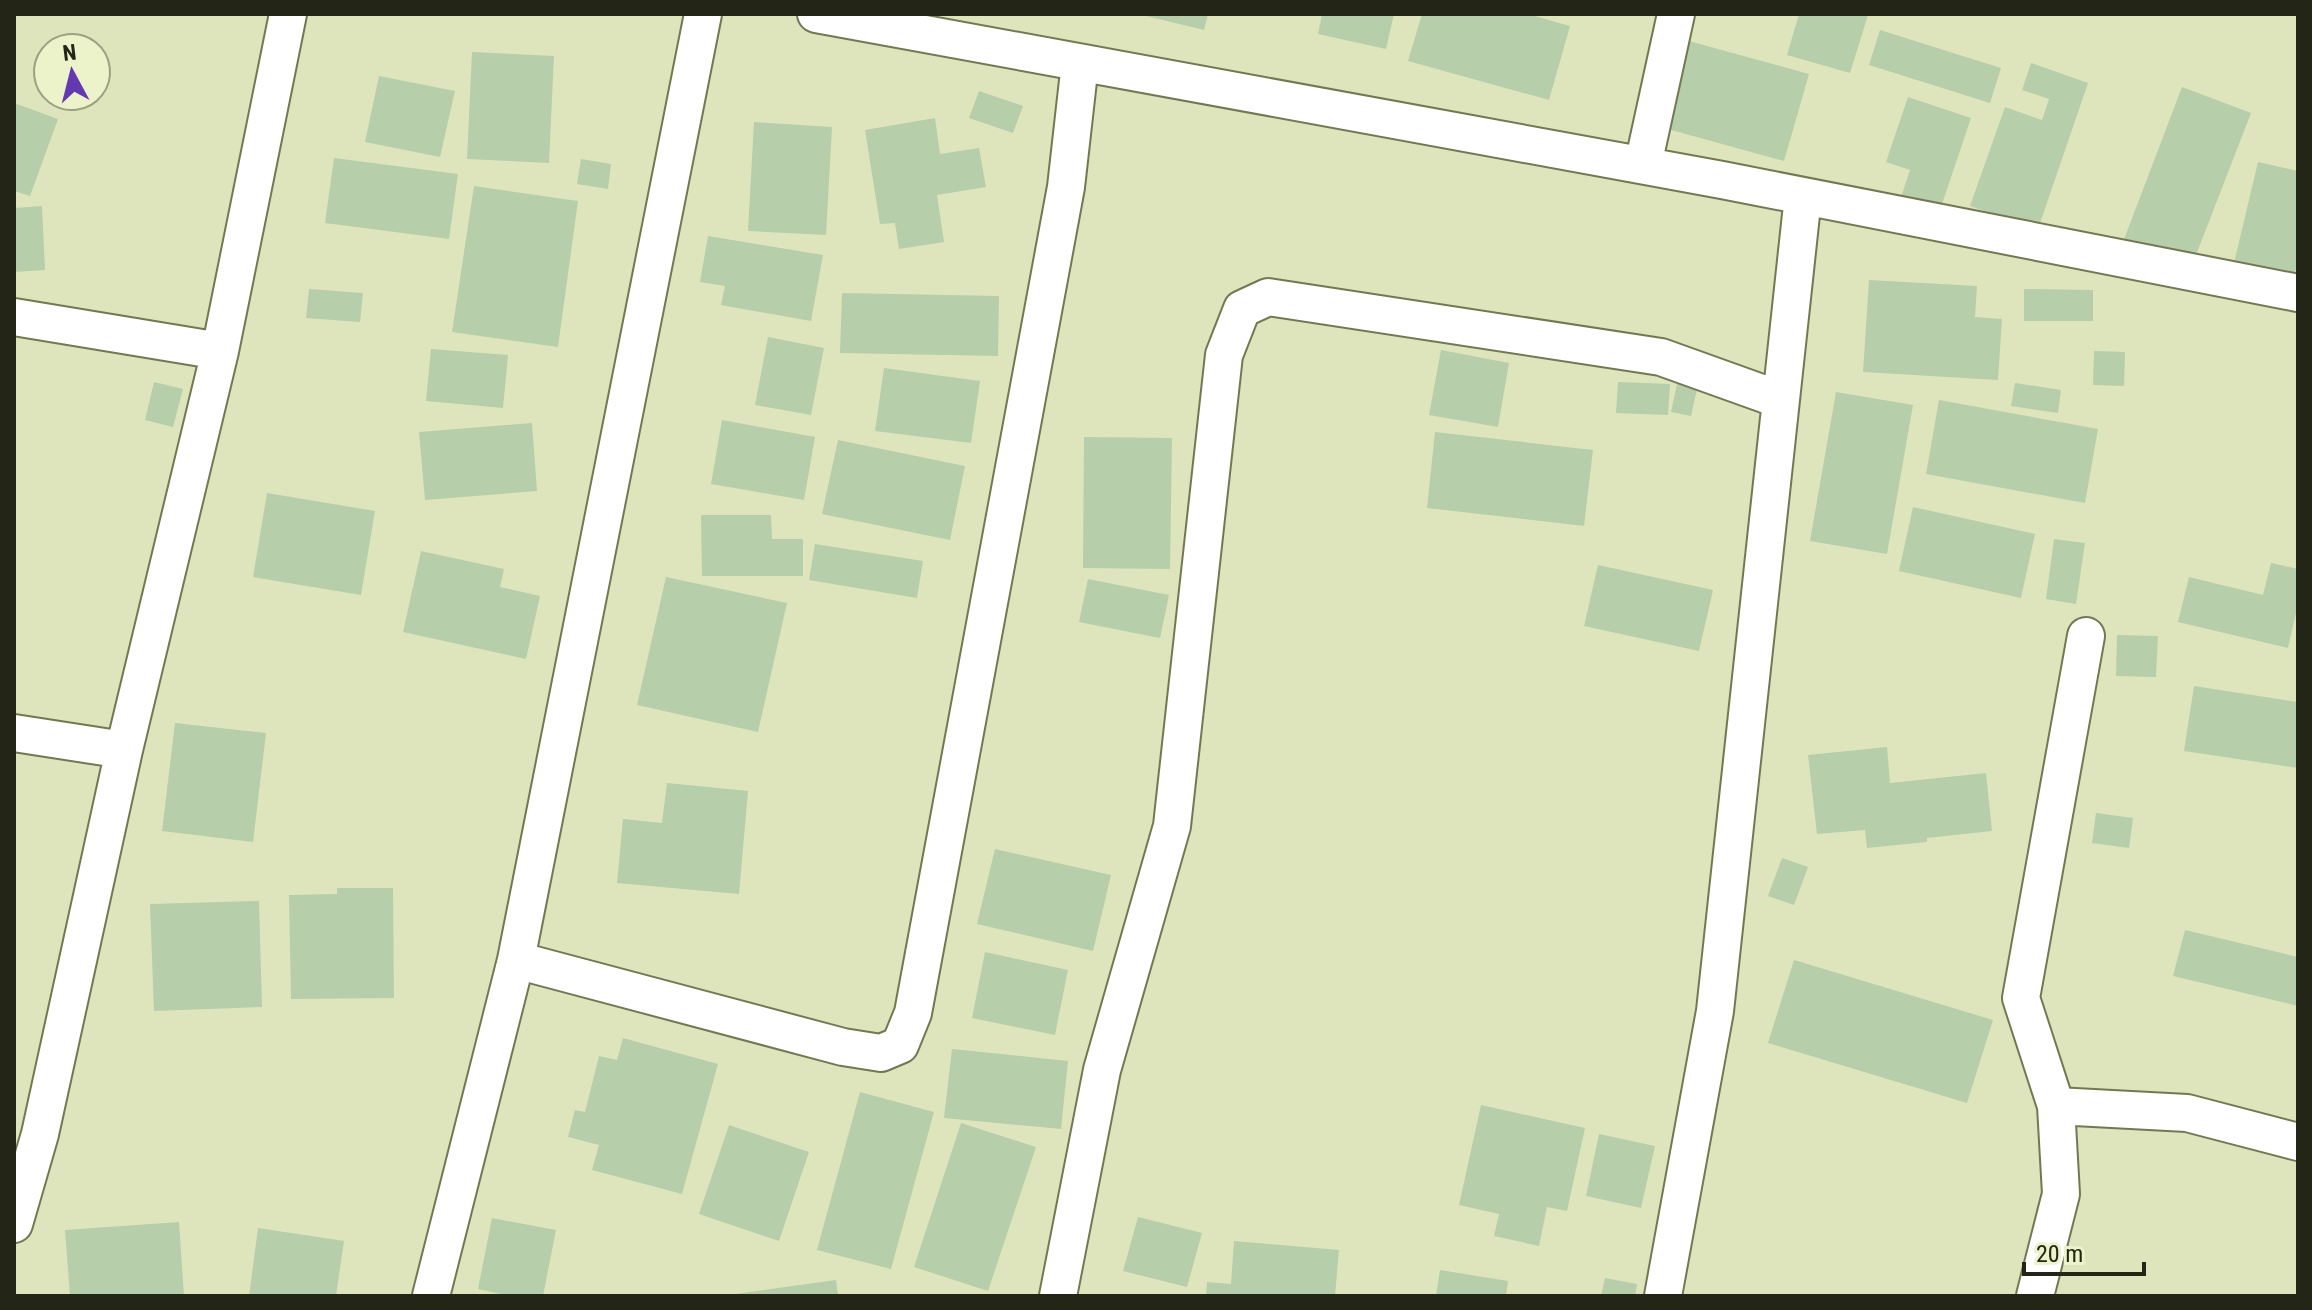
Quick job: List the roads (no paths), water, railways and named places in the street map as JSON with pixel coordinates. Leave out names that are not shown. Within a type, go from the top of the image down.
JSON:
[{"type":"street","points":[[14,1224],[27,1133],[124,750],[220,351],[288,14]]},
{"type":"street","points":[[431,1296],[516,960],[703,14]]},
{"type":"street","points":[[816,14],[1643,165],[2298,293]]},
{"type":"street","points":[[1643,165],[1676,14]]},
{"type":"street","points":[[516,960],[843,1047],[881,1053],[900,1045],[913,1013],[1064,202],[1080,63]]},
{"type":"street","points":[[1663,1296],[1715,1011],[1803,196]]},
{"type":"street","points":[[1058,1296],[1102,1070],[1172,826],[1224,355],[1242,309],[1268,297],[1661,357],[1781,400]]},
{"type":"street","points":[[14,317],[220,351]]},
{"type":"street","points":[[2035,1296],[2061,1194],[2056,1106],[2021,998],[2086,636]]},
{"type":"street","points":[[14,733],[124,750]]},
{"type":"street","points":[[2056,1106],[2187,1113],[2298,1142]]}]
